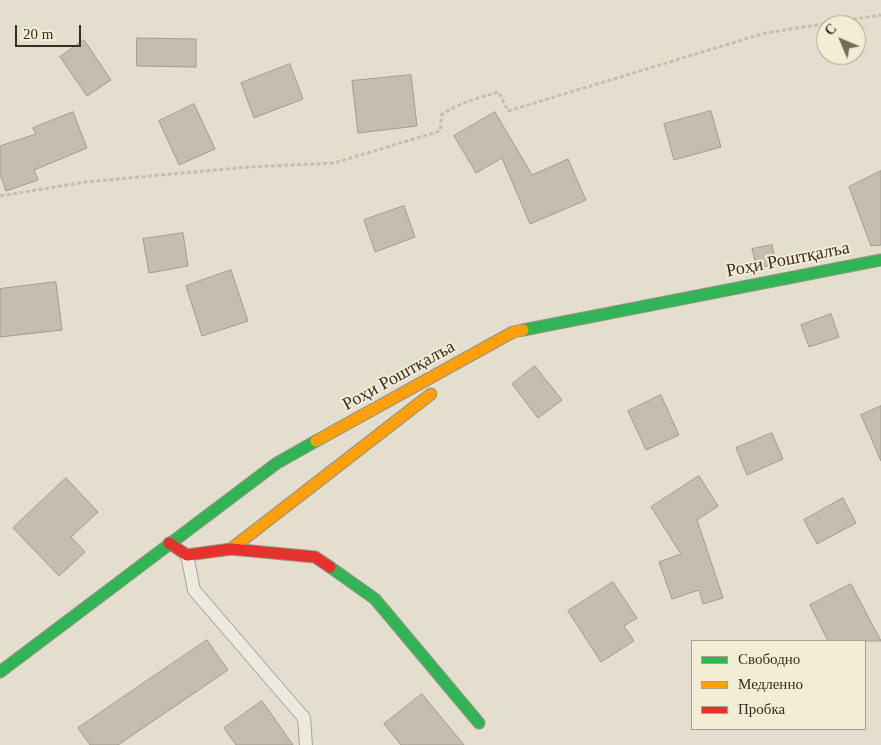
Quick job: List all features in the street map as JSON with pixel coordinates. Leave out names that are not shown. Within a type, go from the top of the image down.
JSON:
[{"type":"main road","name":"Роҳи Роштқалъа","points":[[0,672],[169,543],[278,463],[513,332],[881,260]]},
{"type":"main road","points":[[231,549],[448,380],[513,332]]},
{"type":"main road","points":[[169,543],[186,555],[231,549],[315,557],[375,599],[479,723]]},
{"type":"lane","points":[[186,555],[194,590],[304,718],[306,745]]},
{"type":"path","points":[[0,196],[85,182],[248,167],[334,163],[440,131],[442,114],[461,103],[479,97],[499,92],[508,111],[765,33],[881,15]]},
{"type":"building","points":[[137,38],[196,39],[196,67],[137,66]]},
{"type":"building","points":[[84,40],[111,80],[87,96],[60,57]]},
{"type":"building","points":[[290,64],[303,99],[254,118],[241,83]]},
{"type":"building","points":[[411,75],[417,126],[358,133],[352,81]]},
{"type":"building","points":[[194,104],[215,149],[179,165],[159,121]]},
{"type":"building","points":[[711,111],[721,147],[674,160],[664,124]]},
{"type":"building","points":[[73,112],[87,148],[34,170],[38,180],[6,191],[0,174],[0,146],[36,134],[33,128]]},
{"type":"building","points":[[495,112],[532,175],[568,159],[586,200],[530,224],[502,158],[476,173],[454,136]]},
{"type":"building","points":[[881,171],[881,245],[871,246],[849,187]]},
{"type":"building","points":[[404,206],[415,237],[375,252],[364,220]]},
{"type":"building","points":[[183,233],[188,266],[149,273],[143,239]]},
{"type":"building","points":[[772,245],[775,260],[792,256],[793,261],[757,268],[752,249]]},
{"type":"building","points":[[231,270],[248,321],[202,336],[186,286]]},
{"type":"building","points":[[56,282],[62,330],[0,337],[0,289]]},
{"type":"building","points":[[831,314],[839,337],[809,347],[801,325]]},
{"type":"building","points":[[535,366],[562,400],[538,418],[512,384]]},
{"type":"building","points":[[661,395],[679,435],[646,450],[628,411]]},
{"type":"building","points":[[881,406],[881,461],[861,415]]},
{"type":"building","points":[[772,433],[783,459],[747,475],[736,448]]},
{"type":"building","points":[[699,476],[718,506],[697,520],[723,598],[703,604],[699,590],[672,599],[659,562],[681,554],[651,507]]},
{"type":"building","points":[[66,478],[98,512],[71,537],[85,552],[59,576],[13,528]]},
{"type":"building","points":[[843,498],[856,523],[817,544],[804,520]]},
{"type":"building","points":[[613,582],[637,618],[624,626],[634,641],[601,662],[568,611]]},
{"type":"building","points":[[851,584],[881,641],[828,640],[810,605]]},
{"type":"building","points":[[207,640],[228,670],[118,745],[90,745],[78,728]]},
{"type":"building","points":[[422,694],[464,745],[401,745],[384,724]]},
{"type":"building","points":[[262,701],[293,745],[236,745],[224,728]]},
{"type":"traffic: fast","points":[[523,330],[881,260]]},
{"type":"traffic: fast","points":[[0,672],[277,463],[316,441]]},
{"type":"traffic: fast","points":[[330,567],[375,599],[479,723]]},
{"type":"traffic: slow","points":[[316,441],[513,332],[523,330]]},
{"type":"traffic: slow","points":[[231,549],[431,394]]},
{"type":"traffic: jam","points":[[169,543],[187,555],[231,549],[315,557],[330,567]]}]
